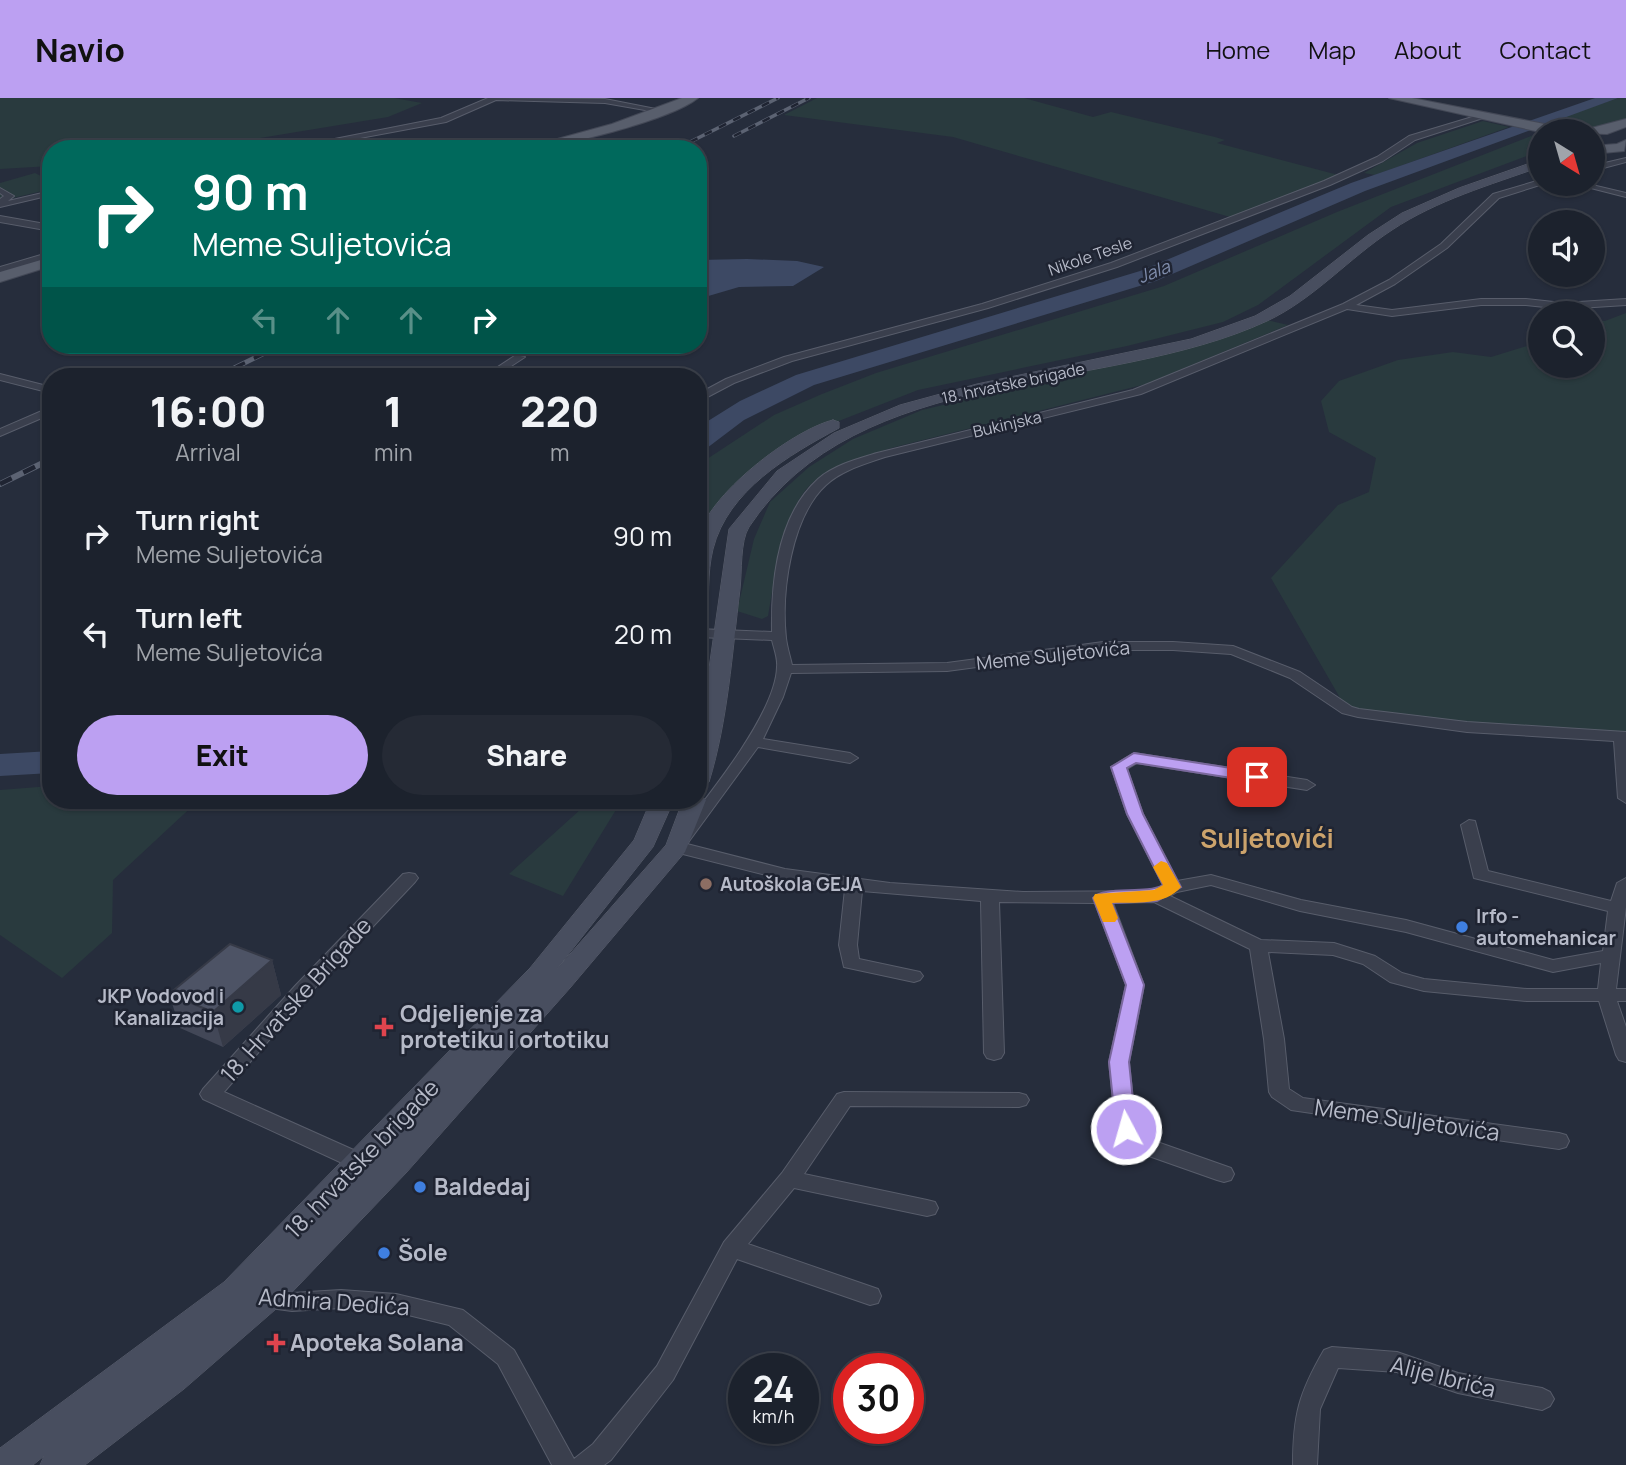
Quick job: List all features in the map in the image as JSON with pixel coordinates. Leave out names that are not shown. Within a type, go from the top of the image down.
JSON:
[{"type":"main road","points":[[563,140],[616,127],[692,98]]},
{"type":"main road","points":[[575,140],[642,122],[705,98]]},
{"type":"main road","name":"Nikole Tesle","points":[[1395,98],[1528,127]]},
{"type":"main road","points":[[1605,130],[1626,123]]},
{"type":"main road","points":[[1605,135],[1625,139],[1620,148],[1605,149]]},
{"type":"main road","name":"18. hrvatske brigade","points":[[707,542],[720,512],[755,474],[792,446],[848,418],[900,400],[1161,342],[1224,325],[1263,307],[1378,220],[1528,160]]},
{"type":"main road","name":"18. hrvatske brigade","points":[[707,753],[738,529],[754,502],[816,451],[872,421],[914,406],[965,391],[1139,356],[1214,336],[1260,319],[1287,305],[1390,225],[1446,199],[1528,168]]},
{"type":"main road","points":[[0,277],[42,264]]},
{"type":"main road","points":[[0,283],[42,270]]},
{"type":"main road","name":"18. hrvatske brigade","points":[[5,1465],[235,1292],[539,974],[645,842],[658,809]]},
{"type":"main road","name":"18. hrvatske brigade","points":[[58,1465],[172,1378],[265,1299],[404,1155],[677,847],[691,809]]},
{"type":"street","points":[[336,140],[443,120],[496,98],[605,101],[662,111]]},
{"type":"street","name":"Nikole Tesle","points":[[707,394],[730,381],[789,359],[985,306],[1114,265],[1335,180],[1380,159],[1412,138],[1482,117]]},
{"type":"street","points":[[1605,166],[1626,160]]},
{"type":"street","name":"Bukinjska","points":[[779,636],[785,556],[806,501],[821,483],[836,472],[928,442],[1137,392],[1346,306],[1392,282],[1444,246],[1496,196],[1528,187]]},
{"type":"street","points":[[0,190],[10,196],[0,204]]},
{"type":"street","points":[[1605,190],[1626,195]]},
{"type":"street","points":[[0,204],[42,195]]},
{"type":"street","points":[[0,219],[42,226]]},
{"type":"street","points":[[0,228],[17,222]]},
{"type":"street","points":[[0,270],[42,258]]},
{"type":"street","points":[[1346,306],[1392,313],[1481,302],[1526,302],[1563,306],[1626,302]]},
{"type":"street","points":[[502,368],[520,357]]},
{"type":"street","points":[[0,377],[42,388]]},
{"type":"street","points":[[0,433],[42,414]]},
{"type":"street","points":[[707,633],[779,636],[785,669],[755,742],[707,807]]},
{"type":"street","name":"Meme Suljetovića","points":[[785,669],[947,667],[1103,646],[1173,646],[1233,650],[1295,675],[1347,710],[1359,713],[1466,727],[1624,737],[1626,798]]},
{"type":"street","points":[[755,742],[849,758]]},
{"type":"street","points":[[1307,785],[1134,758],[1119,767],[1165,891],[1258,946],[1334,949],[1369,960],[1395,978],[1424,985],[1527,995],[1626,995]]},
{"type":"street","points":[[705,809],[677,847],[801,877],[933,894],[990,898],[1102,898],[1165,891],[1211,880],[1300,905],[1406,926],[1553,966],[1611,956]]},
{"type":"street","points":[[1469,825],[1480,874],[1617,908]]},
{"type":"street","name":"18. Hrvatske Brigade","points":[[360,1162],[210,1094],[302,990],[409,878]]},
{"type":"street","points":[[854,882],[848,945],[850,963],[914,976]]},
{"type":"street","points":[[1626,883],[1617,908],[1606,996],[1626,1055]]},
{"type":"street","points":[[990,898],[994,1054]]},
{"type":"street","points":[[1102,898],[1135,985],[1119,1062],[1126,1129],[1136,1143],[1224,1174]]},
{"type":"street","name":"Meme Suljetovića","points":[[1258,946],[1274,1040],[1279,1092],[1298,1105],[1559,1141]]},
{"type":"street","points":[[584,1465],[602,1452],[664,1373],[732,1248],[789,1179],[844,1099],[1019,1100]]},
{"type":"street","points":[[789,1179],[927,1208]]},
{"type":"street","points":[[732,1248],[870,1296]]},
{"type":"street","name":"Admira Dedića","points":[[235,1292],[292,1302],[341,1299],[396,1303],[455,1317],[506,1357],[565,1465]]},
{"type":"street","name":"Alije Ibrića","points":[[1305,1465],[1305,1414],[1315,1385],[1332,1357],[1396,1362],[1458,1383],[1542,1399]]},
{"type":"shaded area","points":[[0,98],[394,98],[422,103],[388,117],[247,140],[42,140],[42,167],[0,169]]},
{"type":"shaded area","points":[[817,98],[1024,98],[1093,117],[1111,112],[1215,137],[1225,140],[1217,143],[1342,176],[1237,219],[953,137],[784,115]]},
{"type":"shaded area","points":[[1618,98],[1626,98],[1626,120],[1605,126],[1605,119],[1557,119]]},
{"type":"shaded area","points":[[1483,121],[1509,127],[1375,175],[1364,173],[1417,143]]},
{"type":"shaded area","points":[[1528,137],[1528,156],[1391,207],[1258,305],[1223,322],[1127,346],[918,390],[803,435],[757,464],[707,525],[707,459],[774,415],[876,373],[1164,286],[1337,212]]},
{"type":"shaded area","points":[[35,173],[42,176],[42,191],[0,201],[0,183]]},
{"type":"shaded area","points":[[1626,313],[1626,737],[1467,727],[1347,710],[1271,578],[1338,505],[1369,492],[1376,458],[1329,432],[1321,401],[1339,381],[1398,360],[1453,352],[1491,357],[1528,346],[1528,378],[1605,378],[1605,321]]},
{"type":"shaded area","points":[[1267,320],[1288,325],[1146,384],[895,447],[834,469],[816,480],[796,506],[782,543],[768,616],[762,619],[737,611],[754,539],[770,502],[809,467],[853,439],[922,410],[1162,353]]},
{"type":"shaded area","points":[[42,787],[42,809],[189,809],[113,880],[112,933],[62,978],[0,935],[0,790]]},
{"type":"shaded area","points":[[581,809],[616,809],[563,896],[509,874]]},
{"type":"water","points":[[707,260],[797,261],[824,267],[793,286],[739,287],[707,296]]},
{"type":"building","points":[[230,944],[272,960],[213,1012],[169,994]]},
{"type":"waterway","name":"Jala","points":[[707,434],[735,414],[805,380],[1148,276],[1234,242],[1358,187],[1610,98]]},
{"type":"waterway","name":"Jala","points":[[0,765],[42,763]]},
{"type":"railway","points":[[694,140],[778,98]]},
{"type":"railway","points":[[734,136],[809,98]]},
{"type":"railway","points":[[234,368],[263,354]]},
{"type":"railway","points":[[0,484],[42,463]]},
{"type":"slow traffic","points":[[1109,918],[1102,898],[1157,896],[1172,887],[1161,867]]},
{"type":"place","name":"Autoškola GEJA","points":[[706,884]]},
{"type":"place","name":"Irfo - automehanicar","points":[[1462,927]]},
{"type":"place","name":"JKP Vodovod i Kanalizacija","points":[[238,1007]]},
{"type":"place","name":"Odjeljenje za protetiku i ortotiku","points":[[384,1027]]},
{"type":"place","name":"Baldedaj","points":[[420,1187]]},
{"type":"place","name":"Šole","points":[[384,1253]]},
{"type":"place","name":"Apoteka Solana","points":[[276,1343]]},
{"type":"district","name":"Suljetovići","points":[[1267,839]]},
{"type":"route","points":[[1126,1129],[1119,1062],[1135,985],[1102,898],[1157,896],[1172,887],[1135,814],[1119,767],[1134,758],[1257,777]]}]
